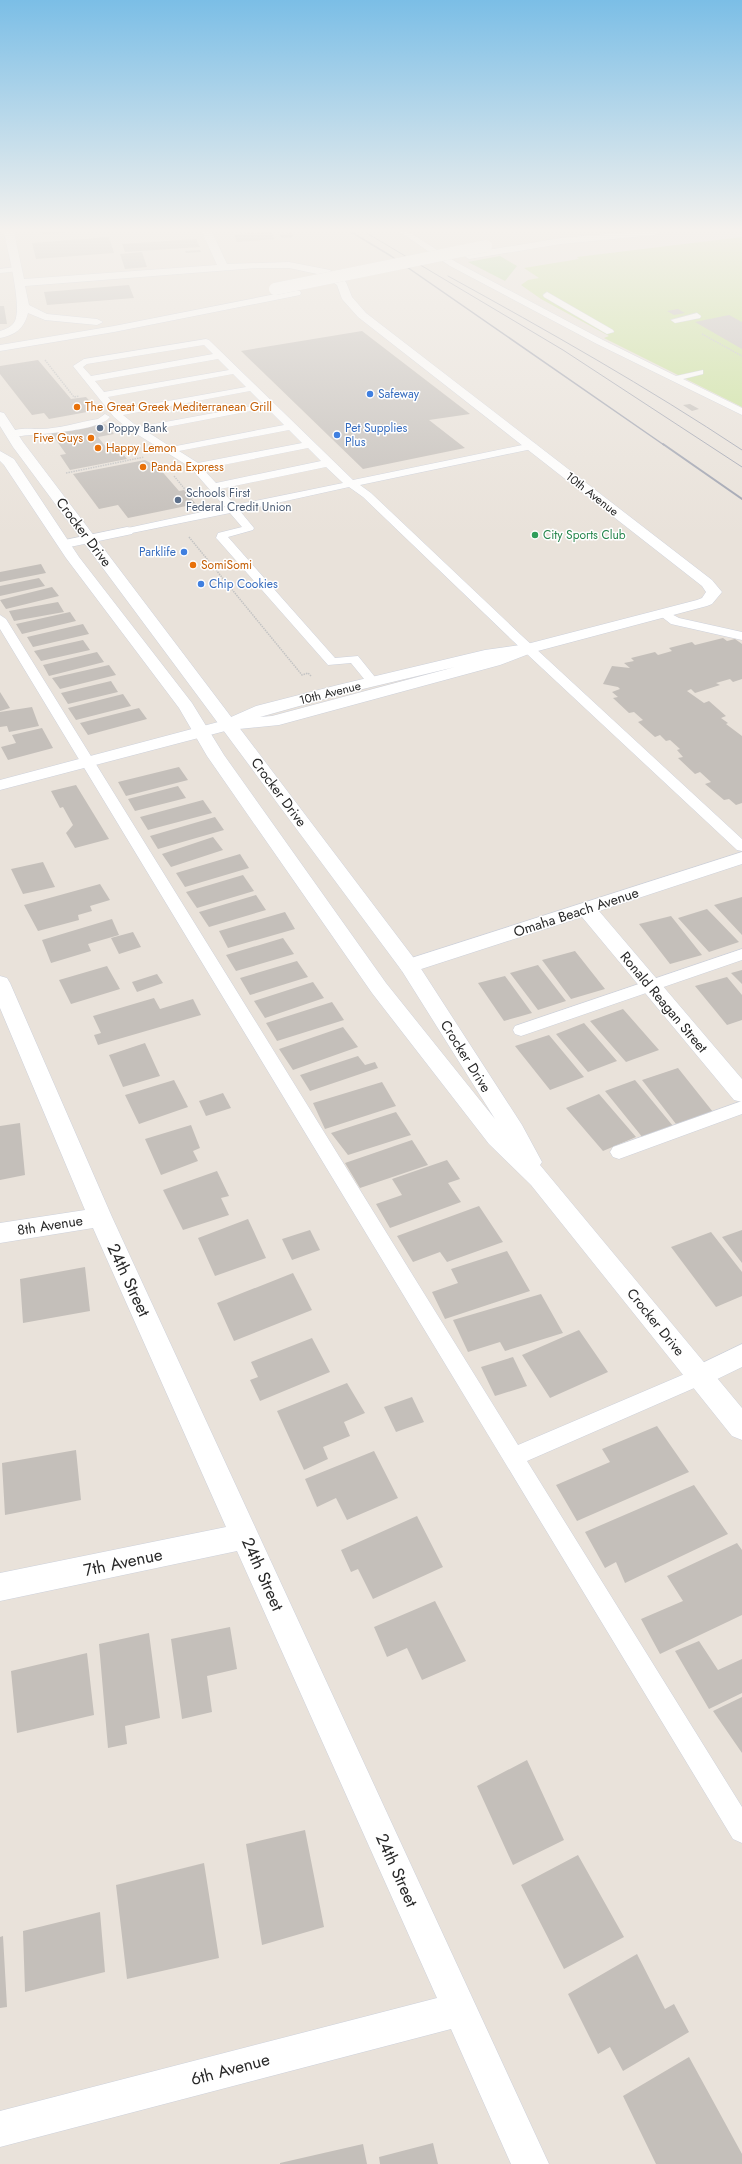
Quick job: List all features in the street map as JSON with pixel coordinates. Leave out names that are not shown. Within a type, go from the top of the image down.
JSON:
[{"type":"street","points":[[0,336],[21,333]]},
{"type":"street","points":[[0,348],[90,333]]},
{"type":"street","name":"10th Avenue","points":[[0,785],[202,733],[228,725],[262,710],[485,655],[528,649],[664,614],[708,601],[714,592],[707,583],[385,333]]},
{"type":"street","name":"Crocker Drive","points":[[0,416],[228,725],[409,966],[514,1131],[539,1179]]},
{"type":"street","name":"Crocker Drive","points":[[0,455],[9,462],[73,558],[186,708],[379,988],[497,1138],[539,1179],[742,1428]]},
{"type":"street","points":[[65,544],[127,531]]},
{"type":"street","name":"10th Avenue","points":[[228,725],[273,721],[494,662],[528,649]]},
{"type":"street","name":"Omaha Beach Avenue","points":[[409,966],[742,858]]},
{"type":"street","name":"Ronald Reagan Street","points":[[586,909],[742,1094]]},
{"type":"street","name":"24th Street","points":[[0,983],[100,1217],[530,2164]]},
{"type":"street","name":"8th Avenue","points":[[0,1233],[100,1217]]},
{"type":"street","points":[[701,1376],[742,1356]]},
{"type":"street","name":"7th Avenue","points":[[0,1587],[246,1536]]},
{"type":"street","name":"6th Avenue","points":[[0,2129],[460,2010]]},
{"type":"lane","points":[[586,333],[674,379],[742,412]]},
{"type":"lane","points":[[373,682],[354,659],[332,662],[222,538],[222,535],[227,533],[249,528],[196,467],[137,430],[117,414],[78,366],[84,362],[206,342],[343,478],[353,484],[373,501],[528,649],[742,847]]},
{"type":"lane","points":[[88,379],[220,356]]},
{"type":"lane","points":[[102,395],[236,372]]},
{"type":"lane","points":[[674,379],[700,372]]},
{"type":"lane","points":[[12,434],[30,431],[41,432],[101,421],[105,417],[117,414],[252,388]]},
{"type":"lane","points":[[702,393],[713,406],[742,423]]},
{"type":"lane","points":[[137,430],[270,405]]},
{"type":"lane","points":[[169,450],[292,427]]},
{"type":"lane","points":[[196,467],[310,445]]},
{"type":"lane","points":[[127,531],[532,446]]},
{"type":"lane","points":[[213,487],[328,463]]},
{"type":"lane","points":[[664,614],[675,621],[742,636]]},
{"type":"lane","points":[[0,619],[742,1830]]},
{"type":"lane","points":[[521,1030],[742,954]]},
{"type":"lane","points":[[620,1152],[742,1107]]},
{"type":"lane","points":[[513,1457],[701,1376]]},
{"type":"path","points":[[701,333],[742,356]]},
{"type":"path","points":[[45,360],[74,397],[81,396]]},
{"type":"path","points":[[64,473],[146,457],[141,454]]},
{"type":"path","points":[[172,474],[198,504]]},
{"type":"path","points":[[185,532],[302,675],[308,673],[313,679]]},
{"type":"green space","points":[[603,333],[742,333],[742,407],[604,338],[609,336]]},
{"type":"building","points":[[350,333],[365,333],[470,414],[429,420],[465,448],[363,469],[241,351]]},
{"type":"building","points":[[714,333],[742,333],[742,349]]},
{"type":"building","points":[[38,360],[71,399],[86,397],[98,410],[49,419],[44,413],[32,415],[0,374],[0,366]]},
{"type":"building","points":[[690,404],[699,409],[692,411],[683,405]]},
{"type":"building","points":[[105,424],[114,434],[98,437],[110,452],[120,450],[127,459],[70,470],[60,455],[66,454],[51,433]]},
{"type":"building","points":[[145,460],[159,468],[179,491],[184,490],[196,504],[128,518],[118,505],[99,509],[73,474]]},
{"type":"building","points":[[41,564],[46,573],[0,582],[0,572]]},
{"type":"building","points":[[39,578],[45,586],[0,596],[0,586]]},
{"type":"building","points":[[52,587],[59,596],[6,609],[0,600]]},
{"type":"building","points":[[58,602],[64,612],[14,621],[9,611]]},
{"type":"building","points":[[70,612],[76,621],[22,634],[16,624]]},
{"type":"building","points":[[83,624],[89,634],[33,647],[27,637]]},
{"type":"building","points":[[723,638],[727,641],[735,639],[742,644],[742,679],[733,682],[730,679],[716,683],[720,685],[695,693],[691,689],[687,691],[704,703],[709,701],[726,716],[721,718],[728,723],[726,724],[742,736],[742,803],[736,805],[729,799],[724,800],[705,784],[711,782],[700,772],[695,774],[678,758],[683,757],[677,750],[680,749],[670,740],[666,741],[660,735],[655,737],[638,722],[643,720],[634,712],[629,713],[613,698],[618,697],[612,692],[620,689],[618,687],[603,684],[612,666],[630,668],[624,663],[634,661],[631,658],[655,652],[658,655],[672,651],[669,648],[692,642],[695,645]]},
{"type":"building","points":[[83,640],[90,650],[41,661],[34,651]]},
{"type":"building","points":[[97,652],[104,662],[49,676],[43,665]]},
{"type":"building","points":[[109,665],[116,675],[60,689],[52,678]]},
{"type":"building","points":[[111,681],[118,692],[68,704],[61,693]]},
{"type":"building","points":[[0,692],[10,708],[0,711]]},
{"type":"building","points":[[123,694],[131,706],[76,720],[68,708]]},
{"type":"building","points":[[32,707],[39,726],[9,732],[7,726],[0,727],[0,712]]},
{"type":"building","points":[[139,708],[147,719],[88,735],[80,723]]},
{"type":"building","points":[[42,728],[53,748],[8,760],[1,747],[16,743],[12,735]]},
{"type":"building","points":[[179,767],[188,780],[126,796],[118,782]]},
{"type":"building","points":[[76,785],[109,839],[75,848],[66,833],[73,825],[63,807],[60,808],[51,791]]},
{"type":"building","points":[[178,786],[186,798],[135,811],[128,799]]},
{"type":"building","points":[[203,800],[212,813],[148,830],[140,817]]},
{"type":"building","points":[[215,817],[224,830],[158,849],[150,836]]},
{"type":"building","points":[[213,837],[223,850],[171,867],[162,854]]},
{"type":"building","points":[[240,854],[249,868],[185,887],[176,873]]},
{"type":"building","points":[[43,862],[55,887],[23,894],[11,869]]},
{"type":"building","points":[[243,875],[254,891],[197,908],[186,892]]},
{"type":"building","points":[[100,884],[110,900],[90,906],[92,911],[78,915],[79,920],[38,931],[24,905]]},
{"type":"building","points":[[256,895],[266,910],[209,927],[199,912]]},
{"type":"building","points":[[742,897],[742,935],[714,905]]},
{"type":"building","points":[[707,909],[739,942],[709,952],[678,918]]},
{"type":"building","points":[[285,912],[295,929],[228,948],[219,931]]},
{"type":"building","points":[[671,916],[702,955],[670,964],[639,924]]},
{"type":"building","points":[[112,919],[119,935],[88,944],[91,951],[51,963],[42,940]]},
{"type":"building","points":[[133,932],[141,947],[119,954],[111,938]]},
{"type":"building","points":[[283,938],[294,954],[236,971],[226,955]]},
{"type":"building","points":[[575,951],[605,989],[571,999],[542,960]]},
{"type":"building","points":[[297,961],[308,977],[250,995],[240,978]]},
{"type":"building","points":[[538,965],[566,1001],[538,1010],[510,973]]},
{"type":"building","points":[[107,966],[120,989],[71,1004],[59,980]]},
{"type":"building","points":[[742,970],[742,984],[731,973]]},
{"type":"building","points":[[157,974],[163,983],[137,992],[132,982]]},
{"type":"building","points":[[505,976],[532,1013],[504,1021],[478,983]]},
{"type":"building","points":[[727,977],[742,995],[742,1020],[727,1025],[695,986]]},
{"type":"building","points":[[313,982],[324,998],[265,1018],[254,1001]]},
{"type":"building","points":[[154,998],[160,1009],[193,999],[201,1015],[98,1045],[94,1035],[101,1033],[93,1016]]},
{"type":"building","points":[[332,1002],[344,1020],[277,1041],[266,1023]]},
{"type":"building","points":[[623,1009],[659,1050],[626,1062],[590,1021]]},
{"type":"building","points":[[584,1023],[617,1061],[588,1072],[556,1034]]},
{"type":"building","points":[[343,1027],[358,1047],[293,1070],[279,1049]]},
{"type":"building","points":[[549,1035],[584,1077],[550,1090],[515,1046]]},
{"type":"building","points":[[145,1043],[160,1076],[123,1087],[109,1055]]},
{"type":"building","points":[[358,1056],[365,1065],[375,1062],[378,1068],[310,1091],[300,1075]]},
{"type":"building","points":[[678,1068],[713,1112],[676,1124],[642,1080]]},
{"type":"building","points":[[174,1080],[188,1107],[139,1124],[125,1095]]},
{"type":"building","points":[[635,1080],[673,1126],[643,1138],[605,1091]]},
{"type":"building","points":[[382,1082],[396,1106],[325,1129],[313,1103]]},
{"type":"building","points":[[223,1093],[231,1108],[206,1116],[199,1101]]},
{"type":"building","points":[[599,1094],[636,1137],[603,1151],[566,1108]]},
{"type":"building","points":[[396,1112],[411,1135],[348,1155],[331,1133]]},
{"type":"building","points":[[20,1123],[25,1175],[0,1180],[0,1126]]},
{"type":"building","points":[[191,1125],[200,1148],[193,1151],[198,1161],[161,1175],[145,1139]]},
{"type":"building","points":[[412,1140],[428,1165],[360,1188],[345,1163]]},
{"type":"building","points":[[447,1160],[460,1179],[448,1183],[461,1202],[390,1228],[376,1204],[402,1195],[392,1179]]},
{"type":"building","points":[[217,1171],[229,1196],[221,1198],[229,1215],[183,1230],[163,1190]]},
{"type":"building","points":[[479,1206],[503,1242],[447,1262],[440,1252],[413,1262],[397,1236]]},
{"type":"building","points":[[248,1219],[266,1258],[215,1276],[198,1238]]},
{"type":"building","points":[[310,1230],[320,1250],[292,1260],[282,1239]]},
{"type":"building","points":[[742,1230],[742,1263],[722,1237]]},
{"type":"building","points":[[711,1232],[742,1272],[742,1296],[716,1307],[671,1247]]},
{"type":"building","points":[[507,1251],[530,1291],[445,1319],[432,1292],[458,1283],[451,1269]]},
{"type":"building","points":[[85,1267],[90,1311],[23,1323],[20,1279]]},
{"type":"building","points":[[293,1273],[312,1310],[234,1341],[217,1303]]},
{"type":"building","points":[[541,1294],[563,1333],[505,1351],[500,1342],[468,1352],[453,1320]]},
{"type":"building","points":[[579,1330],[608,1372],[550,1398],[522,1355]]},
{"type":"building","points":[[312,1338],[330,1372],[260,1401],[250,1380],[258,1377],[251,1362]]},
{"type":"building","points":[[513,1357],[527,1386],[495,1396],[481,1367]]},
{"type":"building","points":[[347,1383],[365,1413],[344,1422],[350,1436],[323,1447],[328,1459],[304,1470],[277,1411]]},
{"type":"building","points":[[412,1397],[424,1422],[396,1432],[384,1407]]},
{"type":"building","points":[[657,1426],[689,1472],[577,1521],[556,1485],[610,1462],[602,1449]]},
{"type":"building","points":[[76,1450],[81,1500],[5,1515],[2,1463]]},
{"type":"building","points":[[374,1451],[398,1498],[347,1520],[336,1498],[317,1507],[305,1479]]},
{"type":"building","points":[[694,1485],[728,1534],[625,1583],[616,1562],[605,1568],[585,1532]]},
{"type":"building","points":[[417,1516],[443,1567],[373,1599],[358,1569],[351,1572],[341,1550]]},
{"type":"building","points":[[737,1543],[742,1550],[742,1615],[660,1654],[641,1619],[683,1601],[667,1576]]},
{"type":"building","points":[[435,1601],[466,1661],[422,1680],[407,1648],[387,1657],[374,1627]]},
{"type":"building","points":[[230,1627],[237,1669],[207,1676],[212,1712],[182,1719],[171,1639]]},
{"type":"building","points":[[149,1633],[160,1718],[125,1726],[127,1744],[108,1748],[99,1644]]},
{"type":"building","points":[[699,1641],[718,1670],[742,1659],[742,1693],[709,1709],[675,1651]]},
{"type":"building","points":[[87,1653],[94,1715],[17,1733],[11,1671]]},
{"type":"building","points":[[742,1697],[742,1753],[713,1711]]},
{"type":"building","points":[[527,1760],[564,1840],[513,1865],[477,1786]]},
{"type":"building","points":[[305,1830],[324,1927],[262,1945],[246,1844]]},
{"type":"building","points":[[578,1855],[624,1937],[564,1969],[521,1885]]},
{"type":"building","points":[[204,1863],[219,1958],[127,1979],[116,1885]]},
{"type":"building","points":[[100,1912],[105,1972],[25,1992],[23,1931]]},
{"type":"building","points":[[3,1936],[7,2007],[0,2008],[0,1937]]},
{"type":"building","points":[[637,1954],[665,2009],[674,2004],[689,2032],[623,2071],[610,2047],[598,2054],[568,1994]]},
{"type":"building","points":[[689,2057],[742,2154],[742,2164],[656,2164],[623,2096]]},
{"type":"building","points":[[433,2143],[438,2164],[380,2164],[379,2157]]},
{"type":"building","points":[[363,2144],[367,2164],[280,2164],[280,2163]]},
{"type":"tram line","points":[[534,333],[742,467]]},
{"type":"tram line","points":[[549,333],[670,404],[742,450]]},
{"type":"railway","points":[[502,333],[664,445]]},
{"type":"railway","points":[[663,444],[742,499]]},
{"type":"place","name":"Safeway","points":[[370,394]]},
{"type":"place","name":"The Great Greek Mediterranean Grill","points":[[77,407]]},
{"type":"place","name":"Poppy Bank","points":[[100,428]]},
{"type":"place","name":"Pet Supplies Plus","points":[[337,435]]},
{"type":"place","name":"Five Guys","points":[[91,438]]},
{"type":"place","name":"Happy Lemon","points":[[98,448]]},
{"type":"place","name":"Panda Express","points":[[143,467]]},
{"type":"place","name":"Schools First Federal Credit Union","points":[[178,500]]},
{"type":"place","name":"City Sports Club","points":[[535,535]]},
{"type":"place","name":"Parklife","points":[[184,552]]},
{"type":"place","name":"SomiSomi","points":[[193,565]]},
{"type":"place","name":"Chip Cookies","points":[[201,584]]}]
